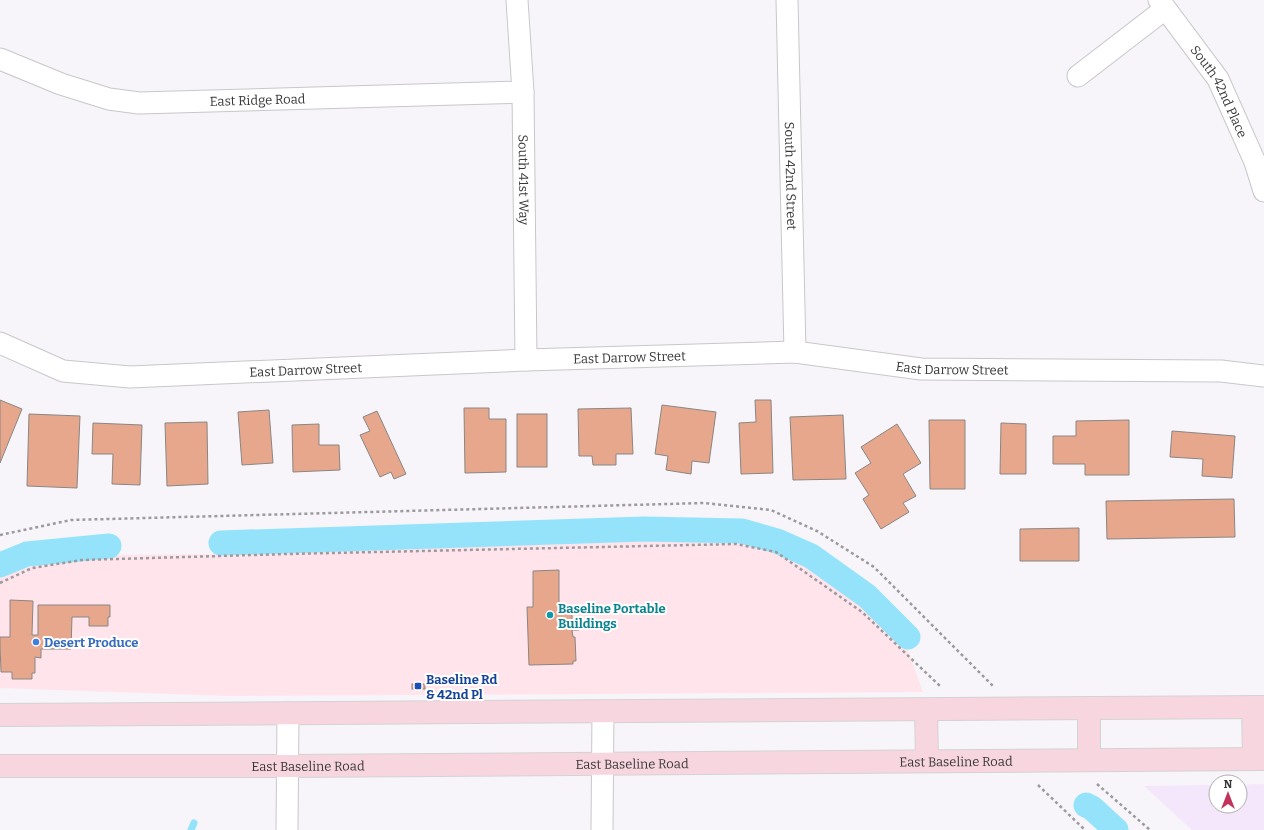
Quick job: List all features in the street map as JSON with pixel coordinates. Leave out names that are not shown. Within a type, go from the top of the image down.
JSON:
[{"type":"main road","points":[[1089,708],[1089,760]]},
{"type":"main road","points":[[0,715],[1258,708],[1259,759]]},
{"type":"main road","points":[[926,710],[927,761]]},
{"type":"main road","name":"East Baseline Road","points":[[0,766],[288,766],[1259,759]]},
{"type":"street","name":"South 41st Way","points":[[517,0],[523,92],[526,360]]},
{"type":"street","name":"South 42nd Street","points":[[787,0],[795,352]]},
{"type":"street","points":[[1078,76],[1162,4]]},
{"type":"street","name":"South 42nd Place","points":[[1162,4],[1218,79],[1255,162],[1264,191]]},
{"type":"street","name":"East Ridge Road","points":[[0,59],[62,84],[109,99],[139,103],[523,92]]},
{"type":"street","name":"East Darrow Street","points":[[0,343],[63,372],[130,377],[526,360],[795,352],[921,369],[1221,372],[1264,376]]},
{"type":"street","points":[[602,830],[603,711]]},
{"type":"street","points":[[287,830],[288,713]]},
{"type":"path","points":[[0,536],[71,520],[704,503],[771,510],[817,531],[874,566],[986,679]]},
{"type":"path","points":[[0,583],[32,568],[82,560],[736,544],[776,552],[862,612],[936,681],[962,709]]},
{"type":"path","points":[[1014,760],[1059,807],[1085,830]]},
{"type":"shaded area","points":[[718,539],[751,540],[780,551],[825,575],[903,637],[923,692],[229,696],[0,688],[0,577],[49,561],[100,555],[237,554]]},
{"type":"shaded area","points":[[1264,784],[1264,830],[1192,830],[1144,786],[1208,785],[1208,814],[1248,814],[1248,785]]},
{"type":"building","points":[[0,400],[22,409],[0,463]]},
{"type":"building","points":[[755,400],[771,400],[773,473],[741,474],[739,423],[756,422]]},
{"type":"building","points":[[662,405],[716,412],[709,463],[692,461],[691,474],[666,470],[668,456],[655,454]]},
{"type":"building","points":[[464,408],[489,408],[489,419],[506,419],[506,472],[465,473]]},
{"type":"building","points":[[631,408],[633,454],[616,454],[616,465],[593,465],[592,456],[579,456],[578,409]]},
{"type":"building","points":[[269,410],[273,463],[242,465],[238,412]]},
{"type":"building","points":[[377,411],[406,474],[394,479],[391,472],[380,477],[360,435],[370,431],[363,417]]},
{"type":"building","points":[[29,414],[80,416],[77,488],[27,486]]},
{"type":"building","points":[[517,414],[547,414],[547,467],[517,467]]},
{"type":"building","points":[[843,415],[846,479],[793,480],[790,417]]},
{"type":"building","points":[[929,420],[965,420],[965,489],[930,489]]},
{"type":"building","points":[[1129,420],[1129,475],[1085,475],[1085,464],[1053,464],[1053,436],[1076,436],[1076,421]]},
{"type":"building","points":[[207,422],[208,484],[167,486],[165,423]]},
{"type":"building","points":[[93,423],[142,425],[140,485],[112,484],[113,454],[92,454]]},
{"type":"building","points":[[1001,423],[1026,424],[1026,474],[1000,474]]},
{"type":"building","points":[[319,424],[319,445],[339,445],[340,470],[293,472],[292,425]]},
{"type":"building","points":[[897,424],[921,463],[903,474],[916,496],[903,503],[909,512],[881,529],[863,499],[869,495],[855,473],[871,463],[861,447]]},
{"type":"building","points":[[1172,431],[1235,436],[1232,478],[1202,476],[1203,459],[1170,457]]},
{"type":"building","points":[[1234,499],[1235,537],[1107,539],[1106,501]]},
{"type":"building","points":[[1079,528],[1079,561],[1020,561],[1020,529]]},
{"type":"building","name":"Baseline Portable Buildings","points":[[559,570],[559,611],[572,611],[572,620],[579,620],[579,630],[572,630],[573,637],[575,637],[576,661],[573,661],[573,664],[529,665],[527,607],[533,607],[533,571]]},
{"type":"building","name":"Desert Produce","points":[[10,600],[33,601],[32,635],[38,635],[38,605],[110,605],[110,617],[108,617],[108,626],[89,626],[89,617],[72,617],[71,649],[41,649],[41,658],[35,657],[35,673],[32,673],[32,679],[12,679],[12,672],[1,672],[0,646],[0,637],[10,637]]},
{"type":"building","points":[[412,684],[425,684],[425,689],[412,689]]},
{"type":"waterway","points":[[221,543],[644,529],[742,531],[777,541],[811,556],[867,596],[908,637]]},
{"type":"waterway","points":[[0,565],[27,554],[109,546]]},
{"type":"waterway","points":[[1086,805],[1092,808],[1116,830]]},
{"type":"waterway","points":[[191,830],[194,823]]},
{"type":"place","name":"Baseline Portable Buildings","points":[[550,615]]},
{"type":"place","name":"Desert Produce","points":[[36,642]]},
{"type":"place","name":"Baseline Rd & 42nd Pl","points":[[418,686]]}]
